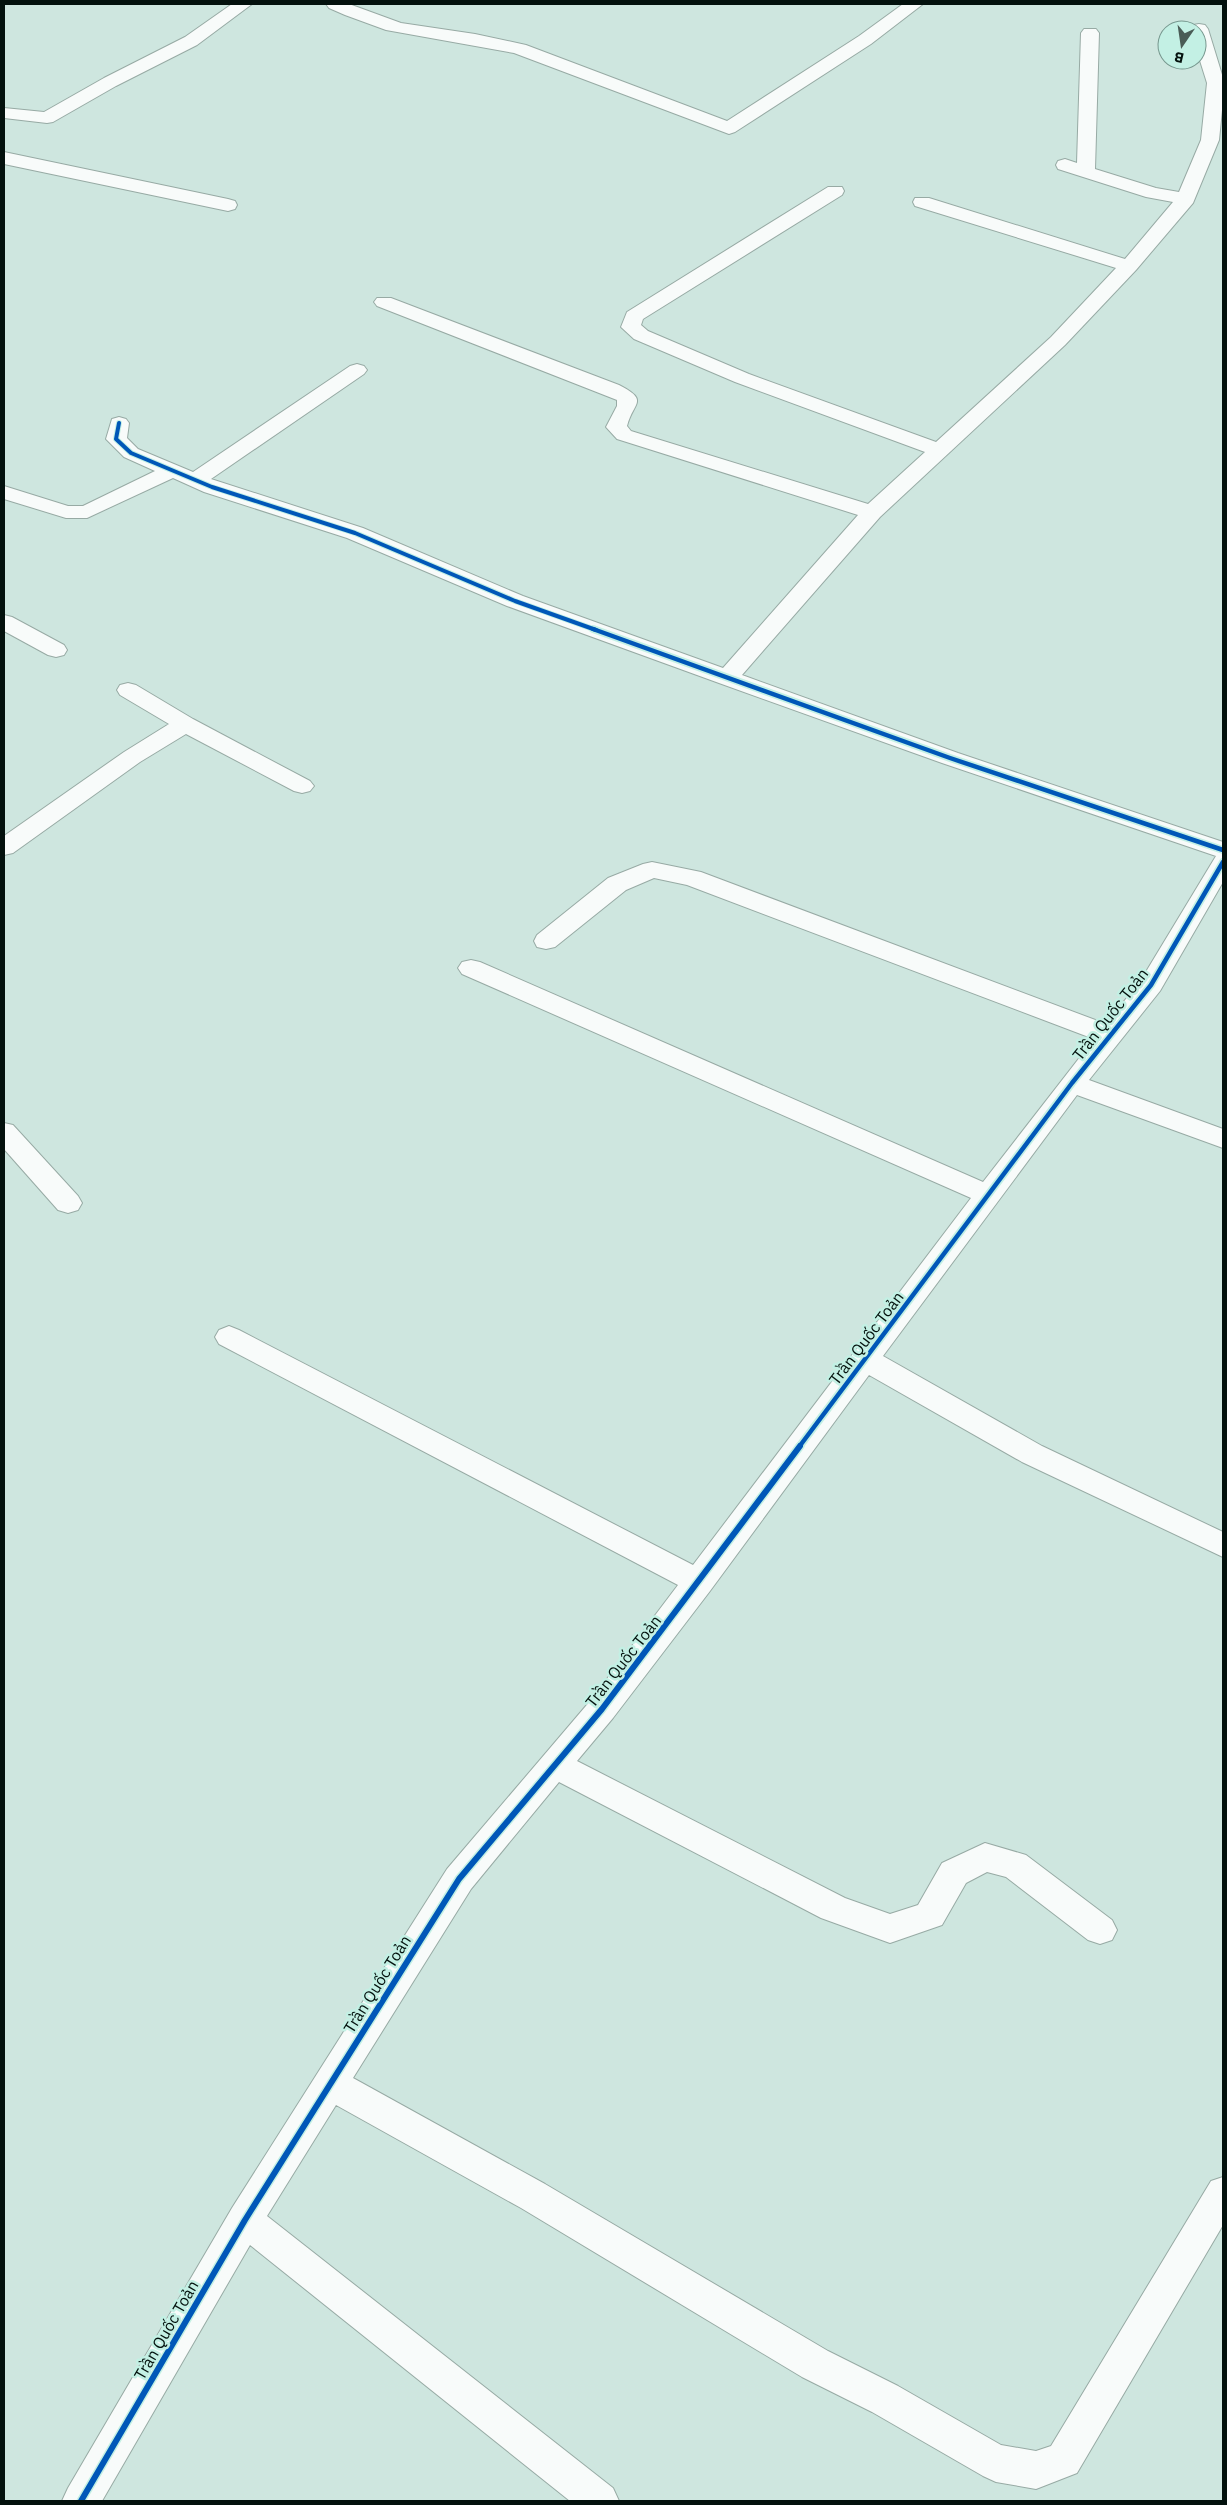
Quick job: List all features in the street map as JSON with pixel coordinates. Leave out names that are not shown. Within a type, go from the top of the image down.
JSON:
[{"type":"street","points":[[4,113],[47,118],[110,82],[191,41],[243,4]]},
{"type":"street","points":[[335,4],[368,19],[399,28],[492,41],[520,49],[729,128],[865,40],[914,4]]},
{"type":"street","points":[[1086,171],[1090,33]]},
{"type":"street","points":[[727,678],[872,512],[1058,341],[1129,266],[1186,199],[1210,140],[1216,83],[1207,54]]},
{"type":"street","points":[[4,158],[228,205]]},
{"type":"street","points":[[1065,164],[1153,193],[1186,199]]},
{"type":"street","points":[[835,191],[634,316],[631,327],[641,335],[742,378],[940,450]]},
{"type":"street","points":[[922,202],[1129,266]]},
{"type":"street","points":[[384,302],[612,389],[627,397],[629,403],[617,418],[616,427],[624,435],[872,512]]},
{"type":"street","points":[[195,480],[357,370]]},
{"type":"street","points":[[119,423],[116,440],[131,453],[195,480],[355,533],[515,601],[959,762],[1223,850]]},
{"type":"street","points":[[4,492],[66,512],[81,512],[172,471]]},
{"type":"street","points":[[4,622],[56,650]]},
{"type":"street","points":[[128,690],[185,724],[302,786]]},
{"type":"street","points":[[5,844],[132,757],[185,724]]},
{"type":"street","name":"Trần Quốc Toản","points":[[81,2501],[245,2220],[329,2083],[459,1879],[602,1709],[1072,1083],[1151,985],[1223,862]]},
{"type":"street","points":[[546,941],[617,884],[652,870],[692,878],[1110,1035]]},
{"type":"street","points":[[471,968],[988,1195]]},
{"type":"street","points":[[1072,1083],[1223,1139]]},
{"type":"street","points":[[4,1132],[68,1203]]},
{"type":"street","points":[[229,1337],[699,1582]]},
{"type":"street","points":[[864,1359],[1032,1454],[1223,1545]]},
{"type":"street","points":[[555,1765],[833,1908],[890,1930],[930,1915],[954,1873],[985,1857],[1015,1865],[1100,1930]]},
{"type":"street","points":[[329,2083],[533,2196],[815,2364],[885,2399],[996,2463],[1036,2470],[1064,2460],[1223,2194]]},
{"type":"street","points":[[245,2220],[600,2501]]},
{"type":"cycle path","points":[[119,423],[116,439],[131,453],[212,487],[355,533],[515,601],[950,758],[1223,850]]},
{"type":"cycle path","points":[[81,2501],[245,2220],[459,1879],[602,1709],[1072,1083],[1151,985],[1223,862]]}]
